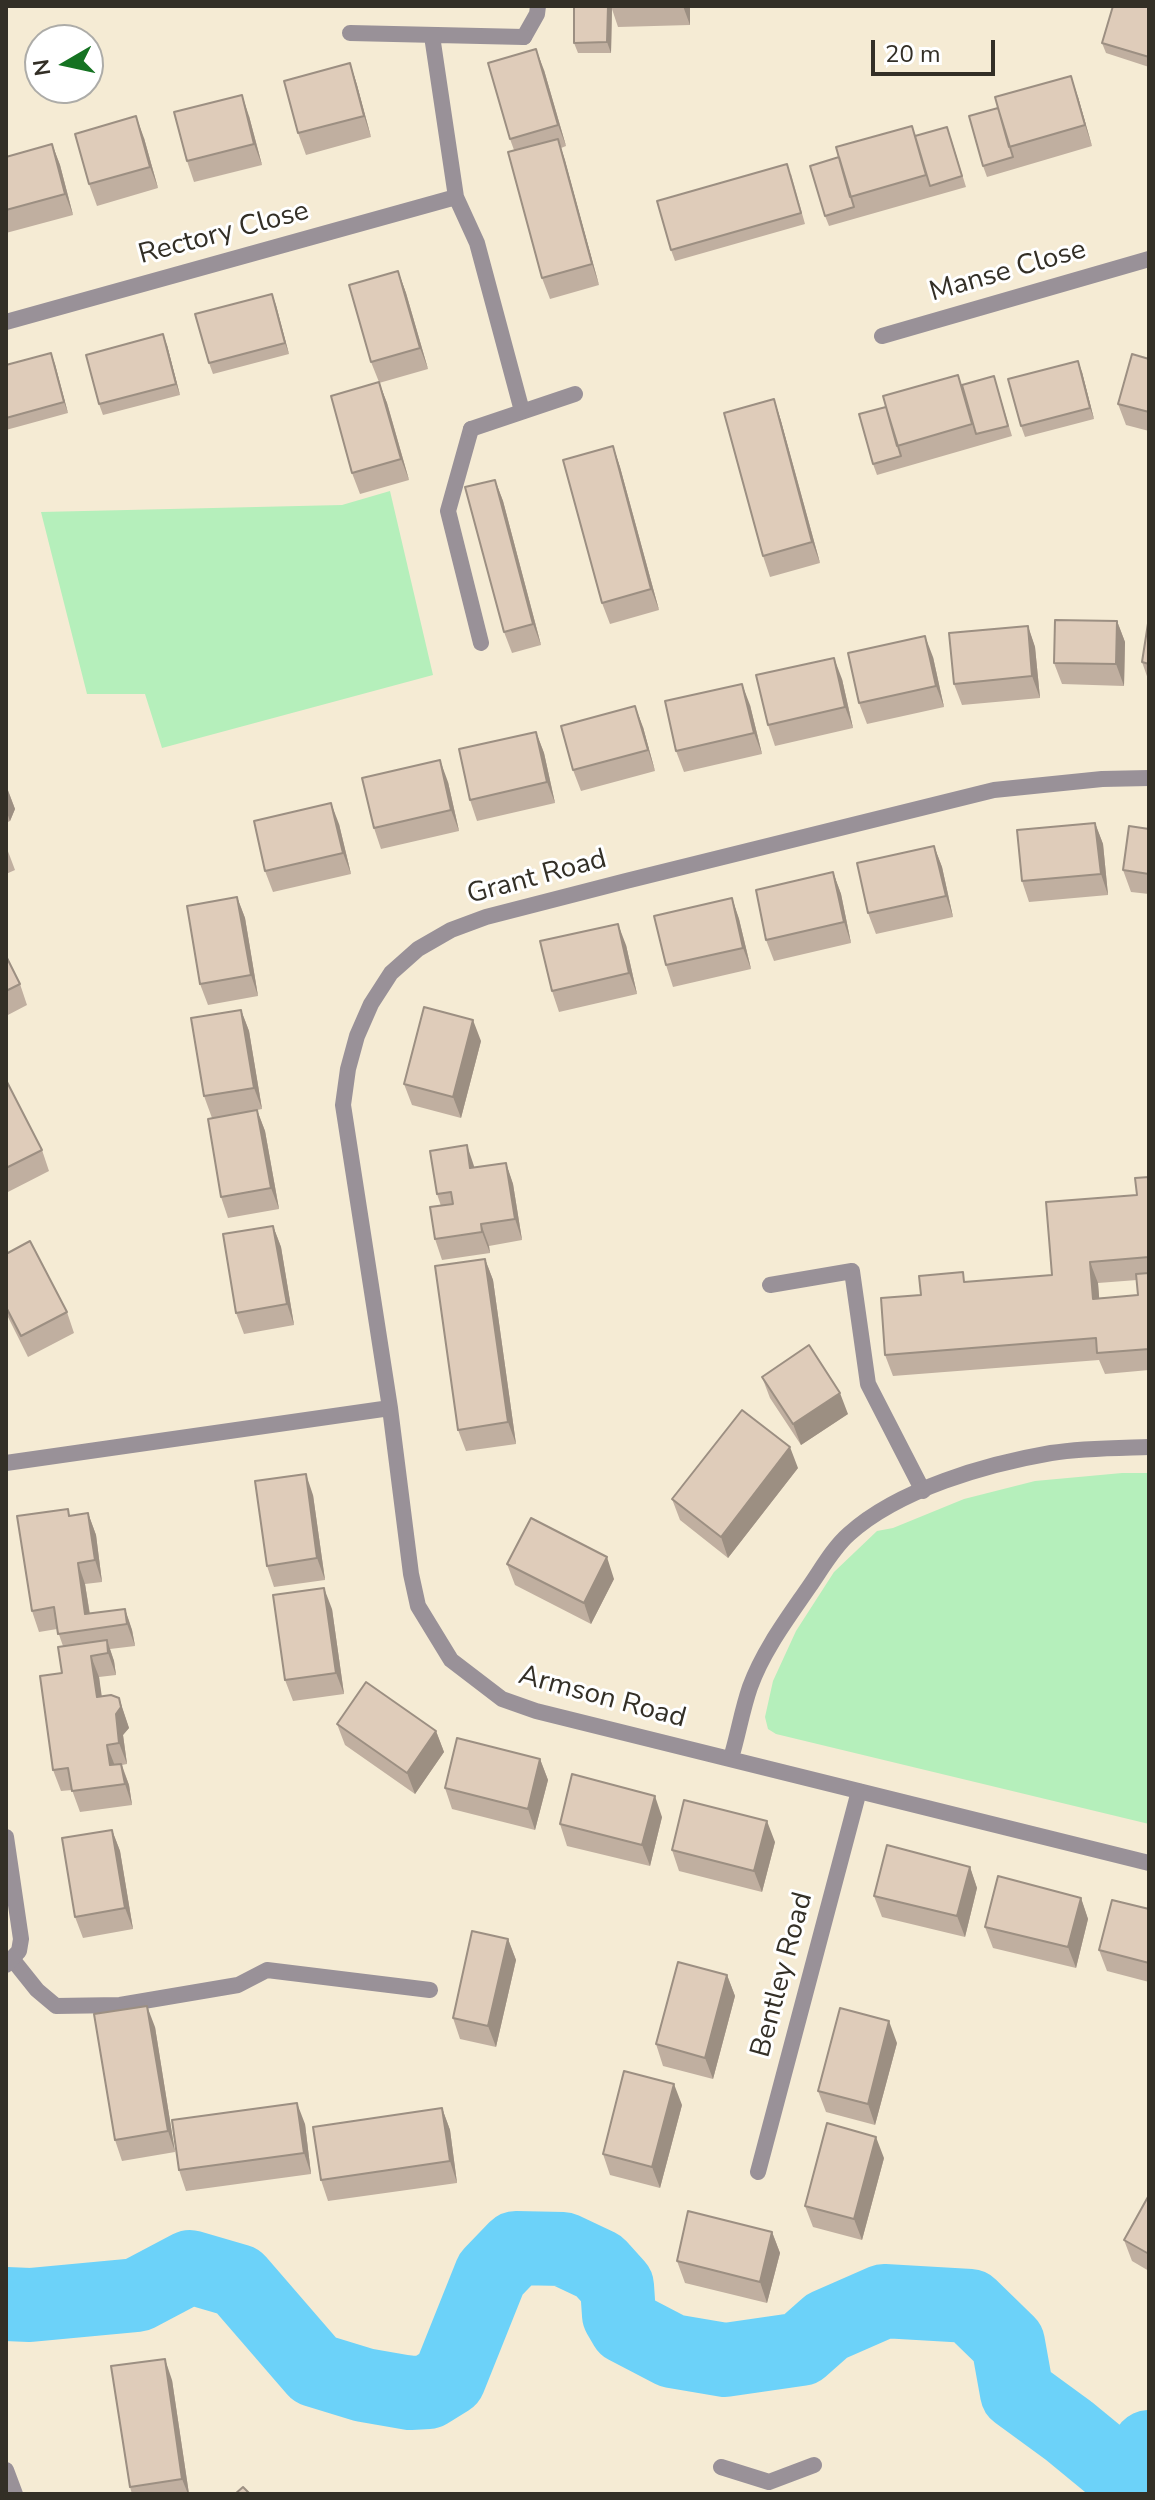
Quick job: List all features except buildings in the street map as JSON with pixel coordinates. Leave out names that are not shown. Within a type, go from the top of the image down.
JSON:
[{"type":"street","points":[[350,33],[524,37],[538,6]]},
{"type":"street","points":[[432,36],[456,197],[477,243],[522,411]]},
{"type":"street","name":"Rectory Close","points":[[6,322],[456,197]]},
{"type":"street","name":"Manse Close","points":[[882,336],[1149,259]]},
{"type":"street","points":[[481,643],[448,511],[471,429],[575,394]]},
{"type":"street","name":"Grant Road","points":[[390,1408],[343,1105],[351,1058],[371,1004],[391,973],[418,949],[451,930],[486,917],[994,790],[1088,780],[1149,778]]},
{"type":"street","points":[[770,1285],[852,1271],[868,1384],[923,1491]]},
{"type":"street","points":[[6,1463],[390,1408]]},
{"type":"street","name":"Armson Road","points":[[390,1408],[411,1574],[418,1606],[451,1660],[502,1699],[536,1711],[1149,1863]]},
{"type":"street","points":[[731,1758],[750,1688],[762,1659],[822,1568],[848,1535],[875,1515],[923,1491],[996,1465],[1053,1453],[1149,1447]]},
{"type":"street","name":"Bentley Road","points":[[758,2172],[859,1791]]},
{"type":"street","points":[[6,1837],[21,1939],[10,1963],[56,2006],[120,2005],[238,1985],[267,1970],[430,1990]]},
{"type":"street","points":[[721,2467],[768,2488],[814,2465]]},
{"type":"street","points":[[6,2470],[15,2494]]},
{"type":"green space","points":[[390,491],[433,675],[162,748],[145,694],[87,694],[41,512],[342,505]]},
{"type":"green space","points":[[1149,1473],[1149,1824],[776,1734],[768,1729],[765,1717],[773,1681],[796,1631],[834,1572],[877,1531],[893,1528],[964,1499],[1035,1481]]},
{"type":"waterway","points":[[6,2304],[30,2305],[137,2295],[190,2267],[238,2281],[315,2370],[364,2385],[410,2393],[428,2392],[449,2379],[491,2274],[516,2248],[563,2249],[599,2266],[617,2286],[619,2315],[626,2327],[672,2351],[725,2360],[801,2349],[827,2326],[884,2301],[970,2306],[1008,2343],[1017,2393],[1114,2468],[1134,2478],[1140,2472],[1149,2447]]}]
